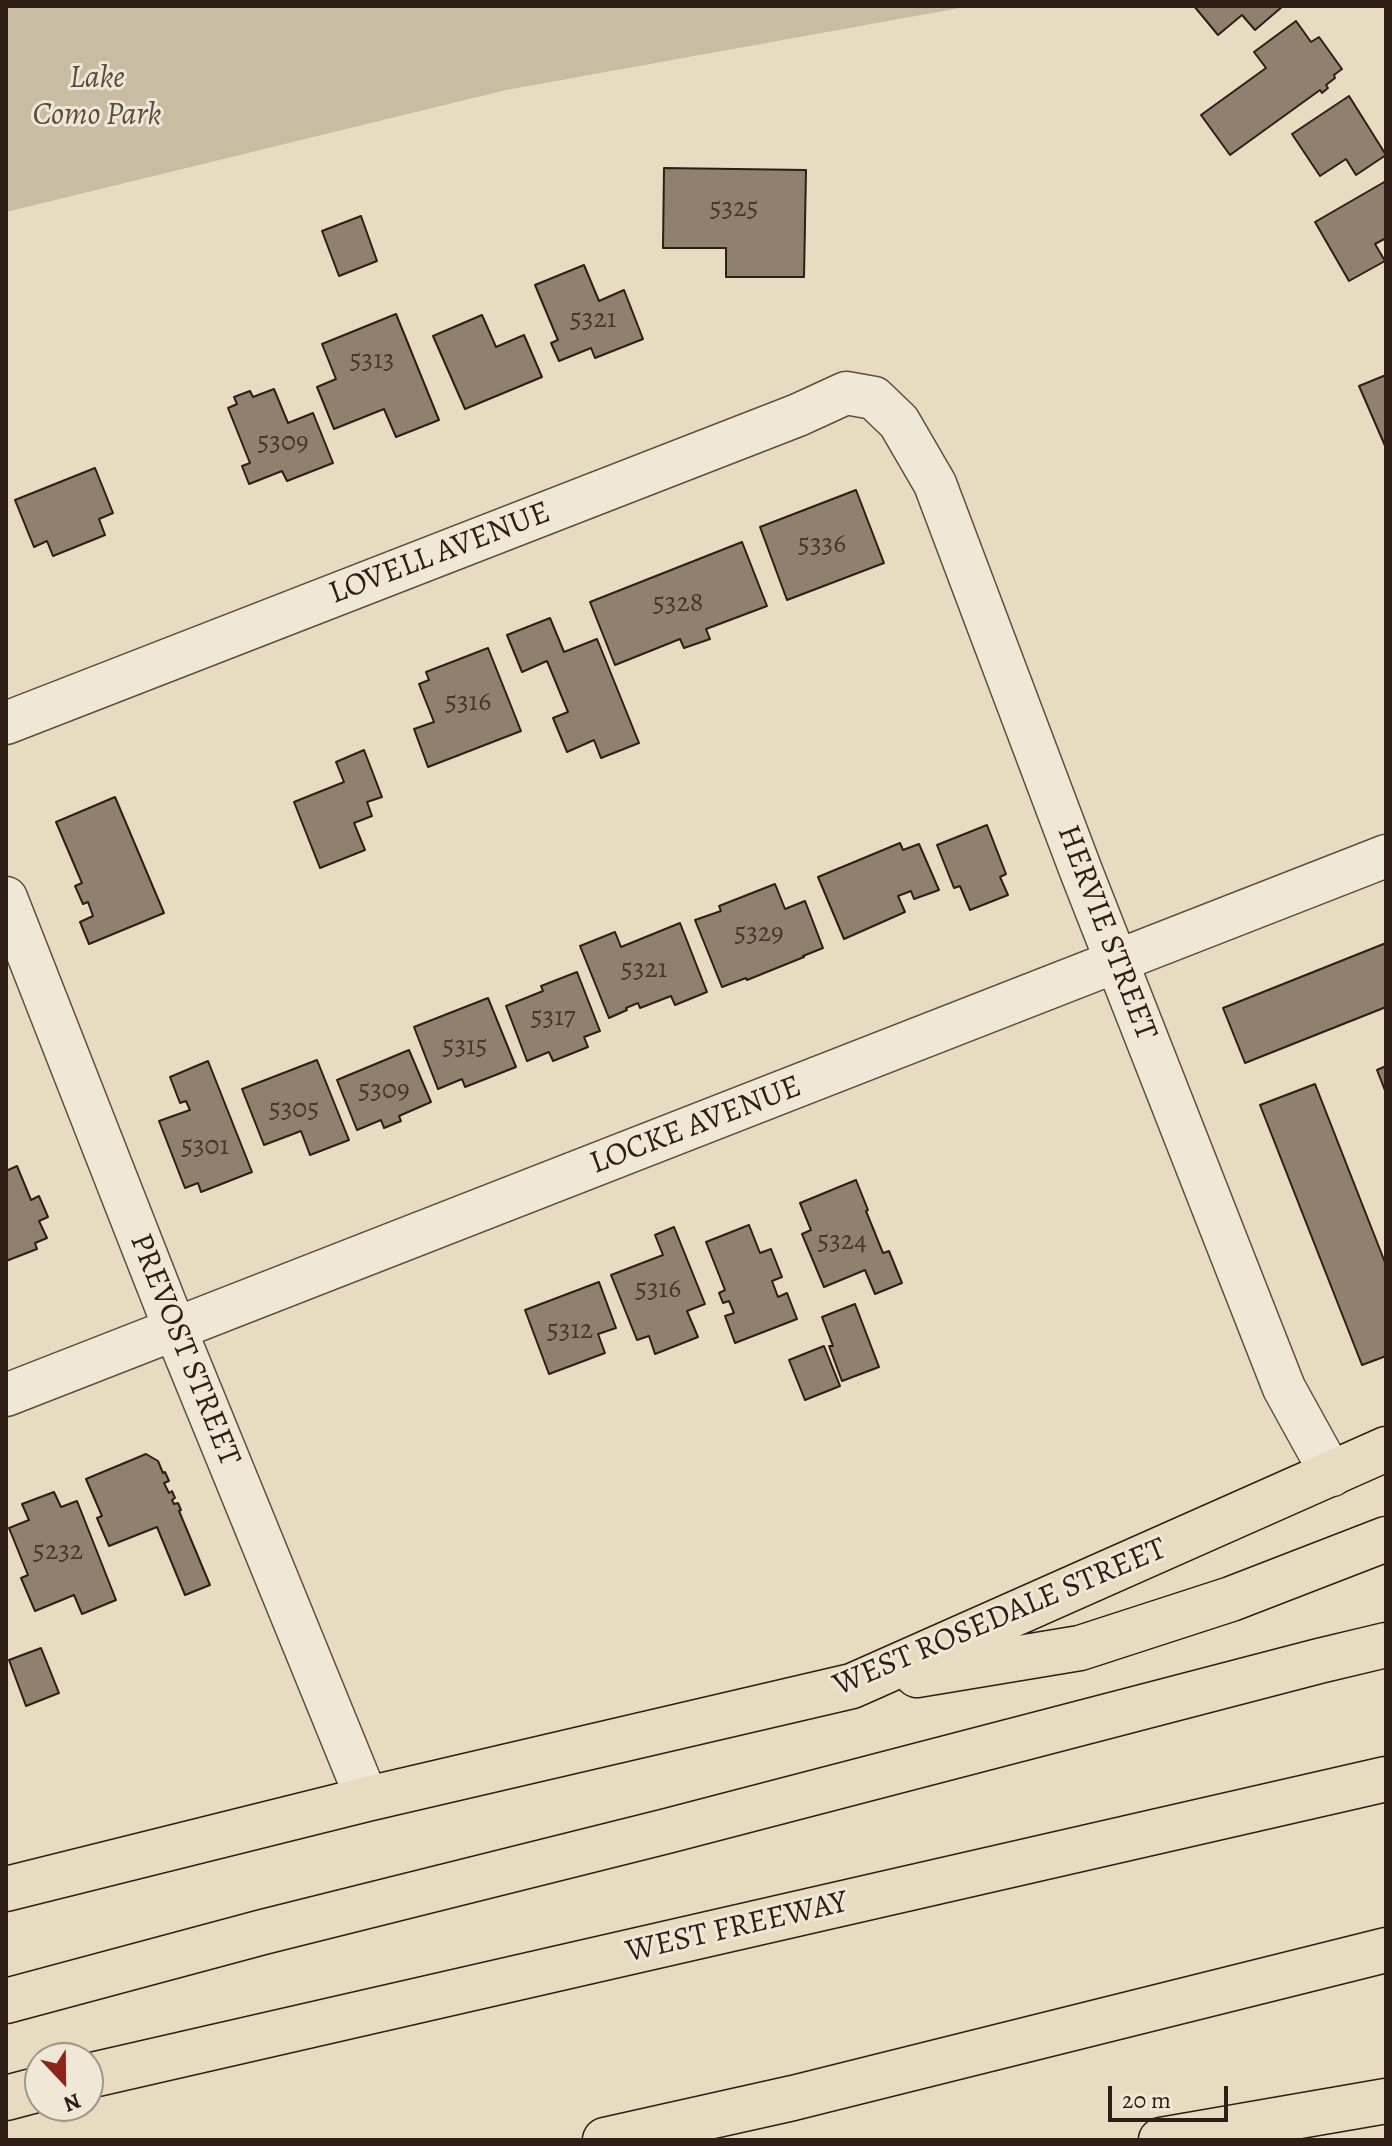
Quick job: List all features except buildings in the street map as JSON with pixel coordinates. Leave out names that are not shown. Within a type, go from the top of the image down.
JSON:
[{"type":"main road","name":"WEST ROSEDALE STREET","points":[[367,1799],[852,1686],[1386,1449]]},
{"type":"main road","points":[[852,1686],[1080,1648],[1231,1599],[1386,1539]]},
{"type":"main road","points":[[6,2001],[263,1932],[1386,1645]]},
{"type":"main road","name":"WEST FREEWAY","points":[[104,2072],[1386,1779]]},
{"type":"main road","points":[[6,1889],[367,1799]]},
{"type":"main road","points":[[605,2140],[793,2098],[1386,1950]]},
{"type":"main road","points":[[1161,2140],[1386,2101]]},
{"type":"street","name":"LOVELL AVENUE","points":[[6,723],[798,415],[846,393],[874,398]]},
{"type":"street","name":"HERVIE STREET","points":[[874,398],[899,422],[935,484],[1081,871],[1284,1388],[1332,1475]]},
{"type":"street","name":"LOCKE AVENUE","points":[[6,1395],[1386,856]]},
{"type":"street","name":"PREVOST STREET","points":[[6,898],[175,1329],[367,1799]]},
{"type":"green space","name":"Lake Como Park","points":[[6,6],[971,6],[506,90],[6,212]]}]
